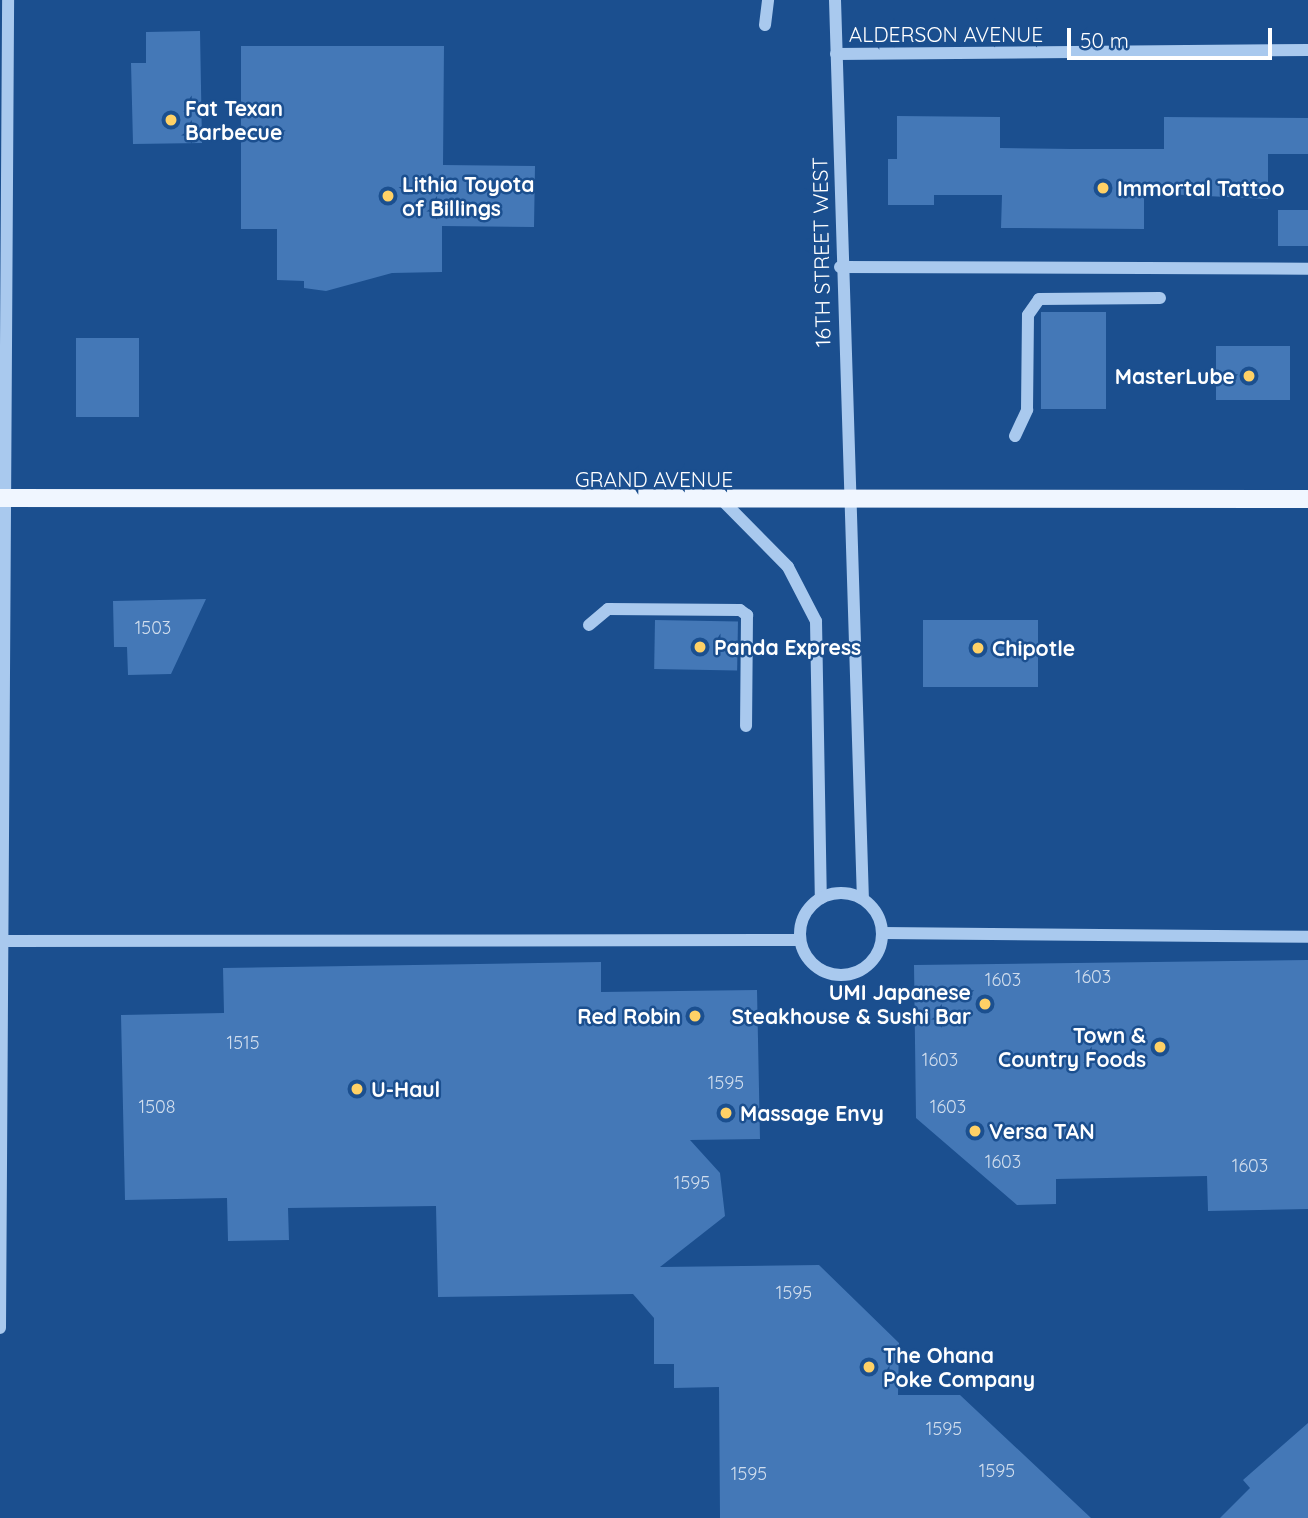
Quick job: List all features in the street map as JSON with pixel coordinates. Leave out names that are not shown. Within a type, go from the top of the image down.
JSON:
[{"type":"main road","name":"GRAND AVENUE","points":[[1,498],[847,503],[1308,499]]},
{"type":"street","points":[[0,1328],[1,498],[8,0]]},
{"type":"street","points":[[765,25],[768,0]]},
{"type":"street","name":"16TH STREET WEST","points":[[835,0],[847,503],[855,558],[863,899]]},
{"type":"street","name":"ALDERSON AVENUE","points":[[836,54],[1308,50]]},
{"type":"street","points":[[840,267],[1308,270]]},
{"type":"street","points":[[1015,436],[1027,411],[1028,315],[1039,299],[1160,298]]},
{"type":"street","points":[[724,502],[788,567],[816,621],[821,898]]},
{"type":"street","points":[[589,625],[608,609],[740,610],[747,615],[746,726]]},
{"type":"street","points":[[841,893],[863,899],[880,919],[882,933],[873,959],[839,975],[816,966],[800,940],[804,916],[821,898],[841,893]]},
{"type":"street","points":[[882,933],[1308,937]]},
{"type":"street","points":[[1,941],[800,940]]},
{"type":"building","points":[[200,31],[202,143],[133,144],[131,63],[146,63],[146,32]]},
{"type":"building","name":"Lithia Toyota of Billings","points":[[241,46],[444,46],[443,165],[535,166],[534,227],[442,226],[442,272],[392,273],[326,291],[304,288],[304,281],[277,280],[277,229],[241,229]]},
{"type":"building","points":[[897,116],[1000,117],[1000,148],[1071,149],[1164,149],[1164,117],[1308,118],[1308,154],[1268,154],[1268,199],[1144,193],[1144,229],[1001,228],[1002,195],[934,195],[934,205],[888,205],[888,159],[897,159]]},
{"type":"building","points":[[1278,210],[1308,210],[1308,246],[1278,246]]},
{"type":"building","points":[[1041,312],[1106,312],[1106,409],[1041,409]]},
{"type":"building","points":[[76,338],[139,338],[139,417],[76,417]]},
{"type":"building","points":[[1216,346],[1290,346],[1290,400],[1216,400]]},
{"type":"building","points":[[206,599],[171,674],[128,675],[127,647],[114,647],[113,601]]},
{"type":"building","points":[[655,620],[738,621],[737,670],[654,669]]},
{"type":"building","points":[[923,620],[1038,620],[1038,687],[923,687]]},
{"type":"building","points":[[1308,960],[1308,1209],[1208,1211],[1207,1176],[1056,1179],[1056,1204],[1017,1205],[916,1118],[914,965]]},
{"type":"building","points":[[601,962],[601,992],[757,990],[760,1139],[690,1140],[720,1173],[725,1216],[660,1267],[819,1265],[899,1343],[898,1395],[960,1395],[1091,1518],[720,1518],[719,1387],[674,1388],[674,1364],[654,1364],[654,1318],[633,1294],[438,1297],[436,1206],[288,1208],[289,1240],[228,1241],[227,1198],[125,1200],[121,1015],[224,1013],[223,968]]},
{"type":"building","points":[[1308,1423],[1308,1518],[1220,1518],[1250,1488],[1243,1480]]},
{"type":"place","name":"Fat Texan Barbecue","points":[[171,120]]},
{"type":"place","name":"Immortal Tattoo","points":[[1103,188]]},
{"type":"place","name":"Lithia Toyota of Billings","points":[[388,196]]},
{"type":"place","name":"MasterLube","points":[[1249,376]]},
{"type":"place","name":"Panda Express","points":[[700,647]]},
{"type":"place","name":"Chipotle","points":[[978,648]]},
{"type":"place","name":"UMI Japanese Steakhouse & Sushi Bar","points":[[985,1004]]},
{"type":"place","name":"Red Robin","points":[[695,1016]]},
{"type":"place","name":"Town & Country Foods","points":[[1160,1047]]},
{"type":"place","name":"U-Haul","points":[[357,1089]]},
{"type":"place","name":"Massage Envy","points":[[726,1113]]},
{"type":"place","name":"Versa TAN","points":[[975,1131]]},
{"type":"place","name":"The Ohana Poke Company","points":[[869,1367]]}]
